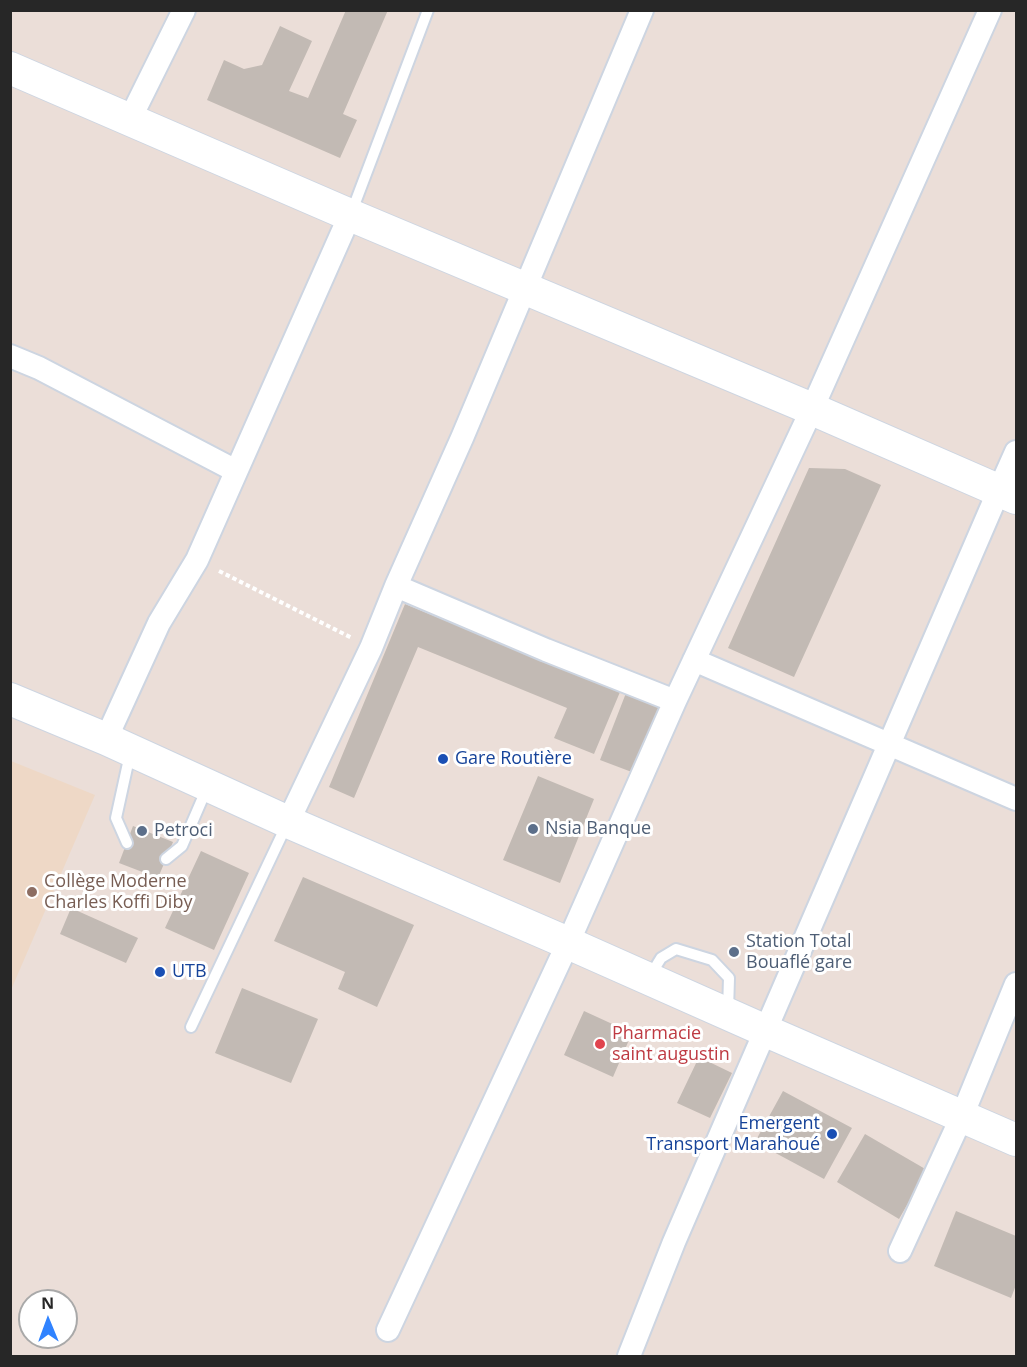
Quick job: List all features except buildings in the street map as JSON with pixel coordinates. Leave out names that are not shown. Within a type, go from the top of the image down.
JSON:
[{"type":"main road","points":[[10,68],[1008,494]]},
{"type":"main road","points":[[10,699],[1017,1140]]},
{"type":"street","points":[[130,119],[184,10]]},
{"type":"street","points":[[288,822],[371,648],[642,10]]},
{"type":"street","points":[[388,1330],[568,943],[675,701],[812,409],[990,10]]},
{"type":"street","points":[[118,745],[159,623],[197,560],[350,214]]},
{"type":"street","points":[[10,356],[39,368],[236,471]]},
{"type":"street","points":[[629,1356],[675,1242],[889,744],[1008,494],[1017,452]]},
{"type":"street","points":[[396,586],[546,650],[675,701]]},
{"type":"street","points":[[694,660],[1017,799]]},
{"type":"street","points":[[900,1251],[962,1116],[1017,984]]},
{"type":"lane","points":[[350,214],[428,10]]},
{"type":"lane","points":[[118,745],[116,818],[127,843]]},
{"type":"lane","points":[[166,859],[182,846],[208,786]]},
{"type":"lane","points":[[191,1027],[288,822]]},
{"type":"lane","points":[[648,978],[661,958],[676,949],[712,960],[729,978],[728,1015]]},
{"type":"path","points":[[197,560],[371,648]]},
{"type":"shaded area","name":"Collège Moderne Charles Koffi Diby","points":[[11,761],[95,795],[11,990]]},
{"type":"place","name":"Gare Routière","points":[[443,759]]},
{"type":"place","name":"Nsia Banque","points":[[533,829]]},
{"type":"place","name":"Petroci","points":[[142,831]]},
{"type":"place","name":"Collège Moderne Charles Koffi Diby","points":[[32,892]]},
{"type":"place","name":"Station Total Bouaflé gare","points":[[734,952]]},
{"type":"place","name":"UTB","points":[[160,972]]},
{"type":"place","name":"Pharmacie saint augustin","points":[[600,1044]]},
{"type":"place","name":"Emergent Transport Marahoué","points":[[832,1134]]}]
